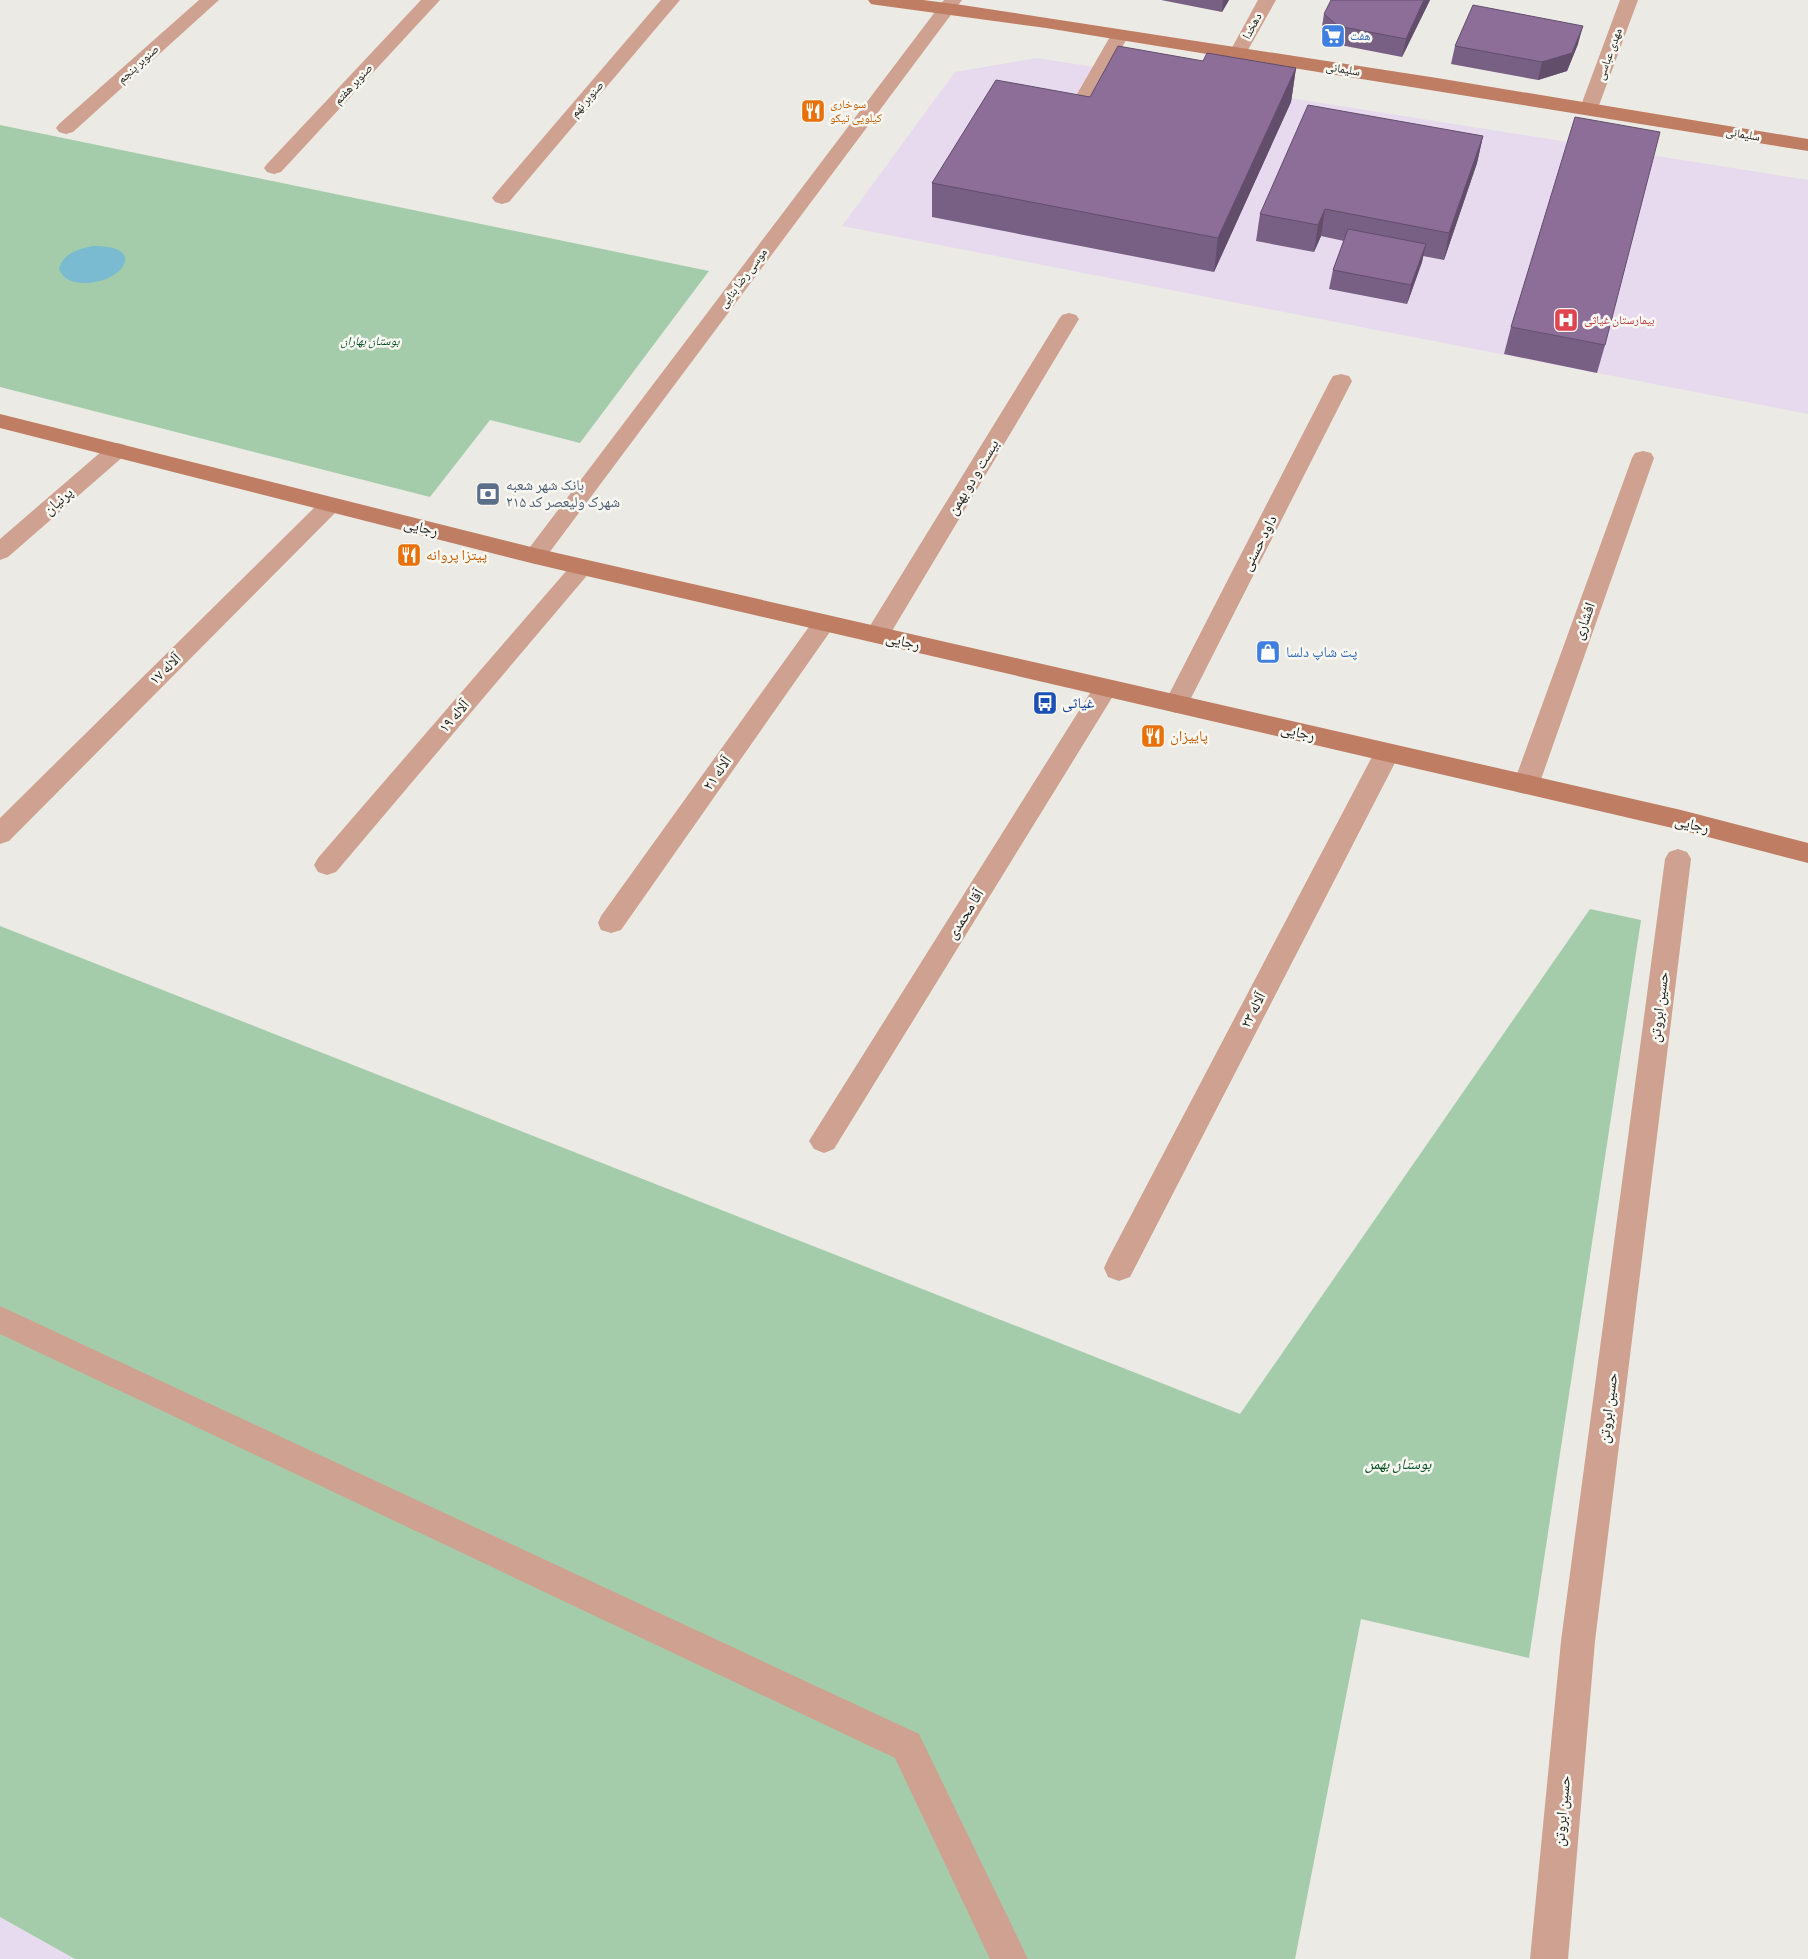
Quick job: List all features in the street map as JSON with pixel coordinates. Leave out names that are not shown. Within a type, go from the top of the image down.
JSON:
[{"type":"street","name":"صنوبر پنجم","points":[[66,128],[210,0]]},
{"type":"street","name":"صنوبر هفتم","points":[[274,168],[431,0]]},
{"type":"street","name":"صنوبر نهم","points":[[502,198],[671,0]]},
{"type":"street","name":"سلیمانی","points":[[877,0],[950,4],[1120,35],[1589,108],[1808,145]]},
{"type":"street","name":"دهخدا","points":[[1238,53],[1267,0]]},
{"type":"street","name":"مهدی عباسی","points":[[1589,108],[1629,0]]},
{"type":"street","name":"موسی رضا بنایی","points":[[535,556],[950,4]]},
{"type":"street","points":[[1074,115],[1120,35]]},
{"type":"street","name":"بیست و دو بهمن","points":[[877,635],[1069,319]]},
{"type":"street","name":"داود حسنی","points":[[1176,704],[1341,381]]},
{"type":"street","name":"رجایی","points":[[0,421],[535,556],[1680,820],[1808,853]]},
{"type":"street","name":"پرنیان","points":[[0,552],[116,450]]},
{"type":"street","name":"افشاری","points":[[1526,785],[1643,458]]},
{"type":"street","name":"آلاله ۱۷","points":[[0,834],[330,504]]},
{"type":"street","name":"آلاله ۱۹","points":[[327,864],[582,567]]},
{"type":"street","name":"آلاله ۲۱","points":[[611,923],[824,623]]},
{"type":"street","name":"آقا محمدی","points":[[824,1141],[1106,688]]},
{"type":"street","name":"آلاله ۲۳","points":[[1119,1268],[1387,753]]},
{"type":"street","name":"حسین ابروتن","points":[[1549,1959],[1578,1640],[1678,859]]},
{"type":"street","points":[[0,1318],[907,1746],[1009,1959]]},
{"type":"shaded area","name":"بیمارستان غیاثی","points":[[1037,58],[1808,180],[1808,414],[842,226],[955,72]]},
{"type":"shaded area","points":[[0,1917],[75,1959],[0,1959]]},
{"type":"green space","name":"بوستان بهاران","points":[[0,125],[709,271],[580,443],[490,420],[430,497],[0,387]]},
{"type":"green space","name":"بوستان بهمن","points":[[1590,909],[1641,920],[1529,1658],[1361,1619],[1295,1959],[75,1959],[0,1917],[0,926],[1240,1414]]},
{"type":"water","points":[[93,246],[111,247],[121,252],[125,258],[124,265],[118,272],[96,282],[77,283],[65,278],[59,269],[64,259],[77,250]]},
{"type":"building","points":[[1331,0],[1424,0],[1406,39],[1338,26],[1324,14]]},
{"type":"building","points":[[1473,5],[1583,26],[1572,53],[1542,62],[1455,46]]},
{"type":"building","points":[[1118,46],[1203,61],[1207,53],[1296,68],[1218,238],[932,183],[996,80],[1090,97]]},
{"type":"building","points":[[1308,105],[1483,136],[1449,233],[1325,209],[1318,225],[1260,214]]},
{"type":"building","points":[[1575,117],[1660,132],[1605,345],[1511,327]]},
{"type":"building","points":[[1348,229],[1426,244],[1411,285],[1333,270]]},
{"type":"place","name":"هفت","points":[[1333,36]]},
{"type":"place","name":"سوخاری کیلویی تیکو","points":[[813,111]]},
{"type":"place","name":"بیمارستان غیاثی","points":[[1566,320]]},
{"type":"place","name":"بانک شهر شعبه شهرک ولیعصر کد ۲۱۵","points":[[488,494]]},
{"type":"place","name":"پیتزا پروانه","points":[[409,555]]},
{"type":"place","name":"پت شاپ دلسا","points":[[1268,652]]},
{"type":"place","name":"غیاثی","points":[[1045,703]]},
{"type":"place","name":"پاییزان","points":[[1153,736]]}]
